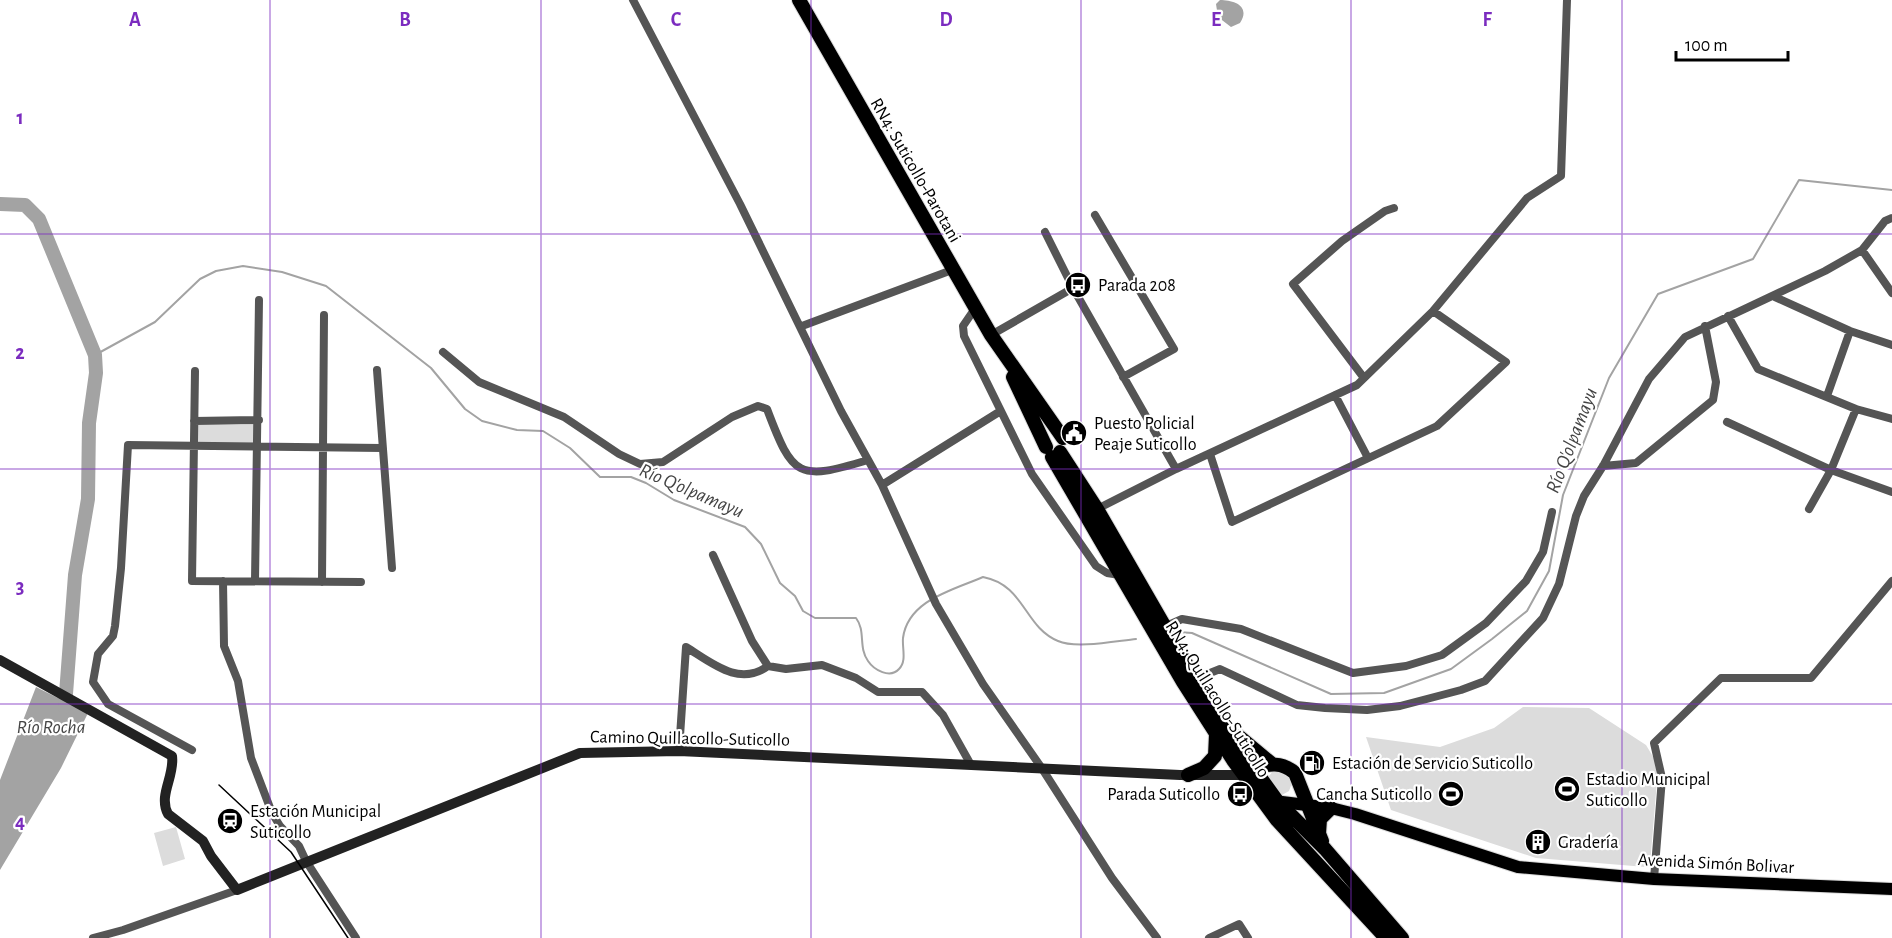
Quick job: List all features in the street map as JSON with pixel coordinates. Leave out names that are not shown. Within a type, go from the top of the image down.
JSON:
[{"type":"highway","name":"RN4: Suticollo-Parotani","points":[[799,0],[952,270],[1057,447]]},
{"type":"highway","name":"RN4: Suticollo-Parotani","points":[[1004,356],[1018,376],[1057,447]]},
{"type":"highway","name":"RN4: Quillacollo-Suticollo","points":[[1057,447],[1097,509],[1164,627],[1220,719],[1261,800],[1386,938]]},
{"type":"highway","name":"RN4: Quillacollo-Suticollo","points":[[1057,447],[1122,576],[1216,734],[1248,772],[1322,842],[1402,938]]},
{"type":"highway","points":[[1220,719],[1272,764],[1287,767],[1294,773],[1322,842]]},
{"type":"highway","points":[[1188,775],[1204,768],[1215,756],[1216,734]]},
{"type":"highway","points":[[1248,772],[1272,764]]},
{"type":"highway","points":[[1322,842],[1320,819],[1331,808]]},
{"type":"main road","points":[[0,660],[172,756],[173,765],[164,800],[165,809],[168,814],[203,841],[211,856],[237,890]]},
{"type":"main road","name":"Camino Quillacollo-Suticollo","points":[[237,890],[580,753],[679,751],[1188,775],[1248,772]]},
{"type":"main road","name":"Avenida Simón Bolivar","points":[[1301,786],[1331,808]]},
{"type":"main road","name":"Avenida Simón Bolivar","points":[[1261,800],[1331,808],[1518,867],[1654,879],[1892,889]]},
{"type":"street","points":[[633,0],[663,51],[802,326],[841,411],[882,485],[936,604],[983,684],[1041,767],[1112,878],[1156,938]]},
{"type":"street","points":[[1097,509],[1176,469],[1357,385],[1433,311],[1527,198],[1561,176],[1567,0]]},
{"type":"street","points":[[1364,378],[1293,284],[1342,241],[1385,211],[1394,208]]},
{"type":"street","points":[[1095,215],[1174,349],[1123,377]]},
{"type":"street","points":[[1195,679],[1220,669],[1297,705],[1367,710],[1400,706],[1461,690],[1485,681],[1544,618],[1559,584],[1576,516],[1584,496],[1603,466],[1649,379],[1686,337],[1705,326],[1775,297],[1862,250],[1885,221],[1892,218]]},
{"type":"street","points":[[1045,232],[1073,288],[1176,469]]},
{"type":"street","points":[[1862,250],[1892,293]]},
{"type":"street","points":[[802,326],[952,270]]},
{"type":"street","points":[[991,335],[1073,288]]},
{"type":"street","points":[[1775,297],[1850,331],[1891,342]]},
{"type":"street","points":[[255,581],[259,446],[259,300]]},
{"type":"street","points":[[976,307],[963,326],[964,336],[999,412],[1032,474],[1096,566],[1107,573],[1122,576]]},
{"type":"street","points":[[1210,454],[1232,522],[1437,426],[1506,362],[1433,311]]},
{"type":"street","points":[[322,582],[324,315]]},
{"type":"street","points":[[1728,316],[1758,369],[1856,409],[1891,417]]},
{"type":"street","points":[[1603,466],[1636,463],[1713,400],[1716,382],[1705,326]]},
{"type":"street","points":[[1827,396],[1850,331]]},
{"type":"street","points":[[443,352],[479,382],[564,417],[640,464],[663,462],[732,417],[758,406],[767,409],[786,456],[801,469],[825,472],[868,460]]},
{"type":"street","points":[[377,370],[392,568]]},
{"type":"street","points":[[195,371],[192,581],[361,582]]},
{"type":"street","points":[[1335,395],[1368,458]]},
{"type":"street","points":[[1809,509],[1831,470],[1856,409]]},
{"type":"street","points":[[882,485],[999,412]]},
{"type":"street","points":[[194,421],[259,420]]},
{"type":"street","points":[[1727,423],[1831,470],[1892,492]]},
{"type":"street","points":[[192,750],[108,704],[93,682],[98,654],[113,636],[115,626],[122,568],[128,445],[382,448]]},
{"type":"street","points":[[1164,627],[1182,619],[1241,629],[1353,673],[1406,666],[1442,655],[1451,649],[1486,623],[1526,581],[1543,552],[1552,512]]},
{"type":"street","points":[[713,555],[752,641],[768,666]]},
{"type":"street","points":[[223,581],[225,646],[238,681],[251,758],[272,813],[280,826],[299,846],[306,861],[356,938]]},
{"type":"street","points":[[1654,879],[1662,778],[1654,743],[1721,678],[1811,678],[1892,581]]},
{"type":"street","points":[[679,751],[686,647],[733,675],[759,673],[768,666],[786,669],[822,665],[856,678],[878,692],[922,692],[942,715],[971,765]]},
{"type":"street","points":[[93,938],[123,930],[237,890]]},
{"type":"street","points":[[1209,938],[1239,924],[1248,938]]},
{"type":"shaded area","points":[[197,424],[256,425],[256,443],[197,443]]},
{"type":"shaded area","name":"Estadio Municipal Suticollo","points":[[1523,707],[1589,708],[1646,745],[1655,760],[1657,781],[1650,865],[1646,867],[1536,858],[1391,810],[1366,737],[1440,747],[1494,728]]},
{"type":"shaded area","points":[[1275,769],[1288,772],[1292,783],[1289,791],[1282,795],[1268,777]]},
{"type":"shaded area","points":[[176,827],[185,859],[163,866],[154,833]]},
{"type":"water","points":[[1220,0],[1231,1],[1242,8],[1243,17],[1240,23],[1231,27],[1218,17],[1216,4]]},
{"type":"water","name":"Río Rocha","points":[[36,687],[88,713],[61,768],[0,870],[0,780]]},
{"type":"waterway","name":"Río Q'olpamayu","points":[[1178,632],[1192,633],[1331,694],[1384,693],[1451,669],[1527,611],[1549,571],[1563,495],[1609,378],[1658,294],[1753,259],[1799,180],[1892,190]]},
{"type":"waterway","name":"Río Rocha","points":[[0,204],[25,205],[39,219],[95,355],[96,373],[89,423],[88,499],[75,575],[65,707]]},
{"type":"waterway","name":"Río Q'olpamayu","points":[[95,355],[155,322],[200,279],[216,271],[243,266],[282,272],[326,286],[431,368],[465,409],[482,421],[517,430],[543,431],[570,448],[600,477],[631,477],[674,500],[745,527],[761,544],[780,583],[795,596],[803,611],[815,618],[856,618],[861,628],[865,656],[882,672],[895,672],[901,666],[904,658],[903,638],[913,614],[934,598],[983,577],[997,581],[1008,588],[1038,626],[1058,641],[1085,644],[1136,639]]},
{"type":"tram line","points":[[219,785],[291,852],[348,938]]},
{"type":"place","name":"Parada 208","points":[[1078,285]]},
{"type":"place","name":"Puesto Policial Peaje Suticollo","points":[[1074,433]]},
{"type":"place","name":"Estación de Servicio Suticollo","points":[[1312,763]]},
{"type":"place","name":"Estadio Municipal Suticollo","points":[[1567,789]]},
{"type":"place","name":"Parada Suticollo","points":[[1240,794]]},
{"type":"place","name":"Cancha Suticollo","points":[[1451,794]]},
{"type":"place","name":"Estación Municipal Suticollo","points":[[230,821]]},
{"type":"place","name":"Gradería","points":[[1538,842]]}]
